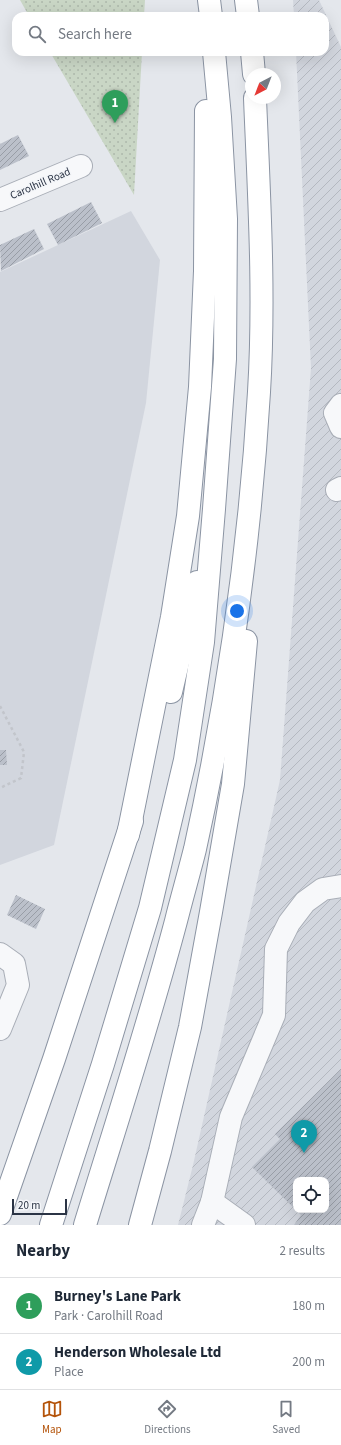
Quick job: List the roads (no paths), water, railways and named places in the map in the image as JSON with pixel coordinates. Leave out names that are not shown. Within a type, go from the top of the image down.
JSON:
[{"type":"highway","points":[[207,12],[208,0]]},
{"type":"highway","points":[[208,0],[210,12]]},
{"type":"highway","points":[[246,0],[248,12]]},
{"type":"highway","points":[[128,835],[172,617],[188,516],[200,387],[205,279],[207,56]]},
{"type":"highway","points":[[51,1225],[103,1064],[150,908],[185,760],[203,642],[225,359],[226,219],[220,117],[214,56]]},
{"type":"highway","points":[[252,56],[253,68]]},
{"type":"highway","points":[[84,1225],[161,976],[194,851],[229,670],[236,624],[250,496],[259,391],[262,255],[255,104]]},
{"type":"highway","points":[[140,1225],[160,1151],[190,1027],[233,784],[245,656],[250,496]]},
{"type":"highway","points":[[0,1214],[54,1059],[161,737],[214,509]]},
{"type":"street","name":"Carolhill Road","points":[[0,200],[81,166]]},
{"type":"street","points":[[341,405],[335,413],[341,427]]},
{"type":"street","points":[[203,1225],[212,1202],[231,1117],[274,1015],[276,949],[289,923],[305,902],[323,889],[341,886]]},
{"type":"street","points":[[0,954],[14,964],[18,985],[0,1029]]},
{"type":"street","points":[[212,1202],[244,1225]]},
{"type":"place","name":"Burney's Lane Park","points":[[115,123]]},
{"type":"place","name":"Henderson Wholesale Ltd","points":[[304,1153]]}]
